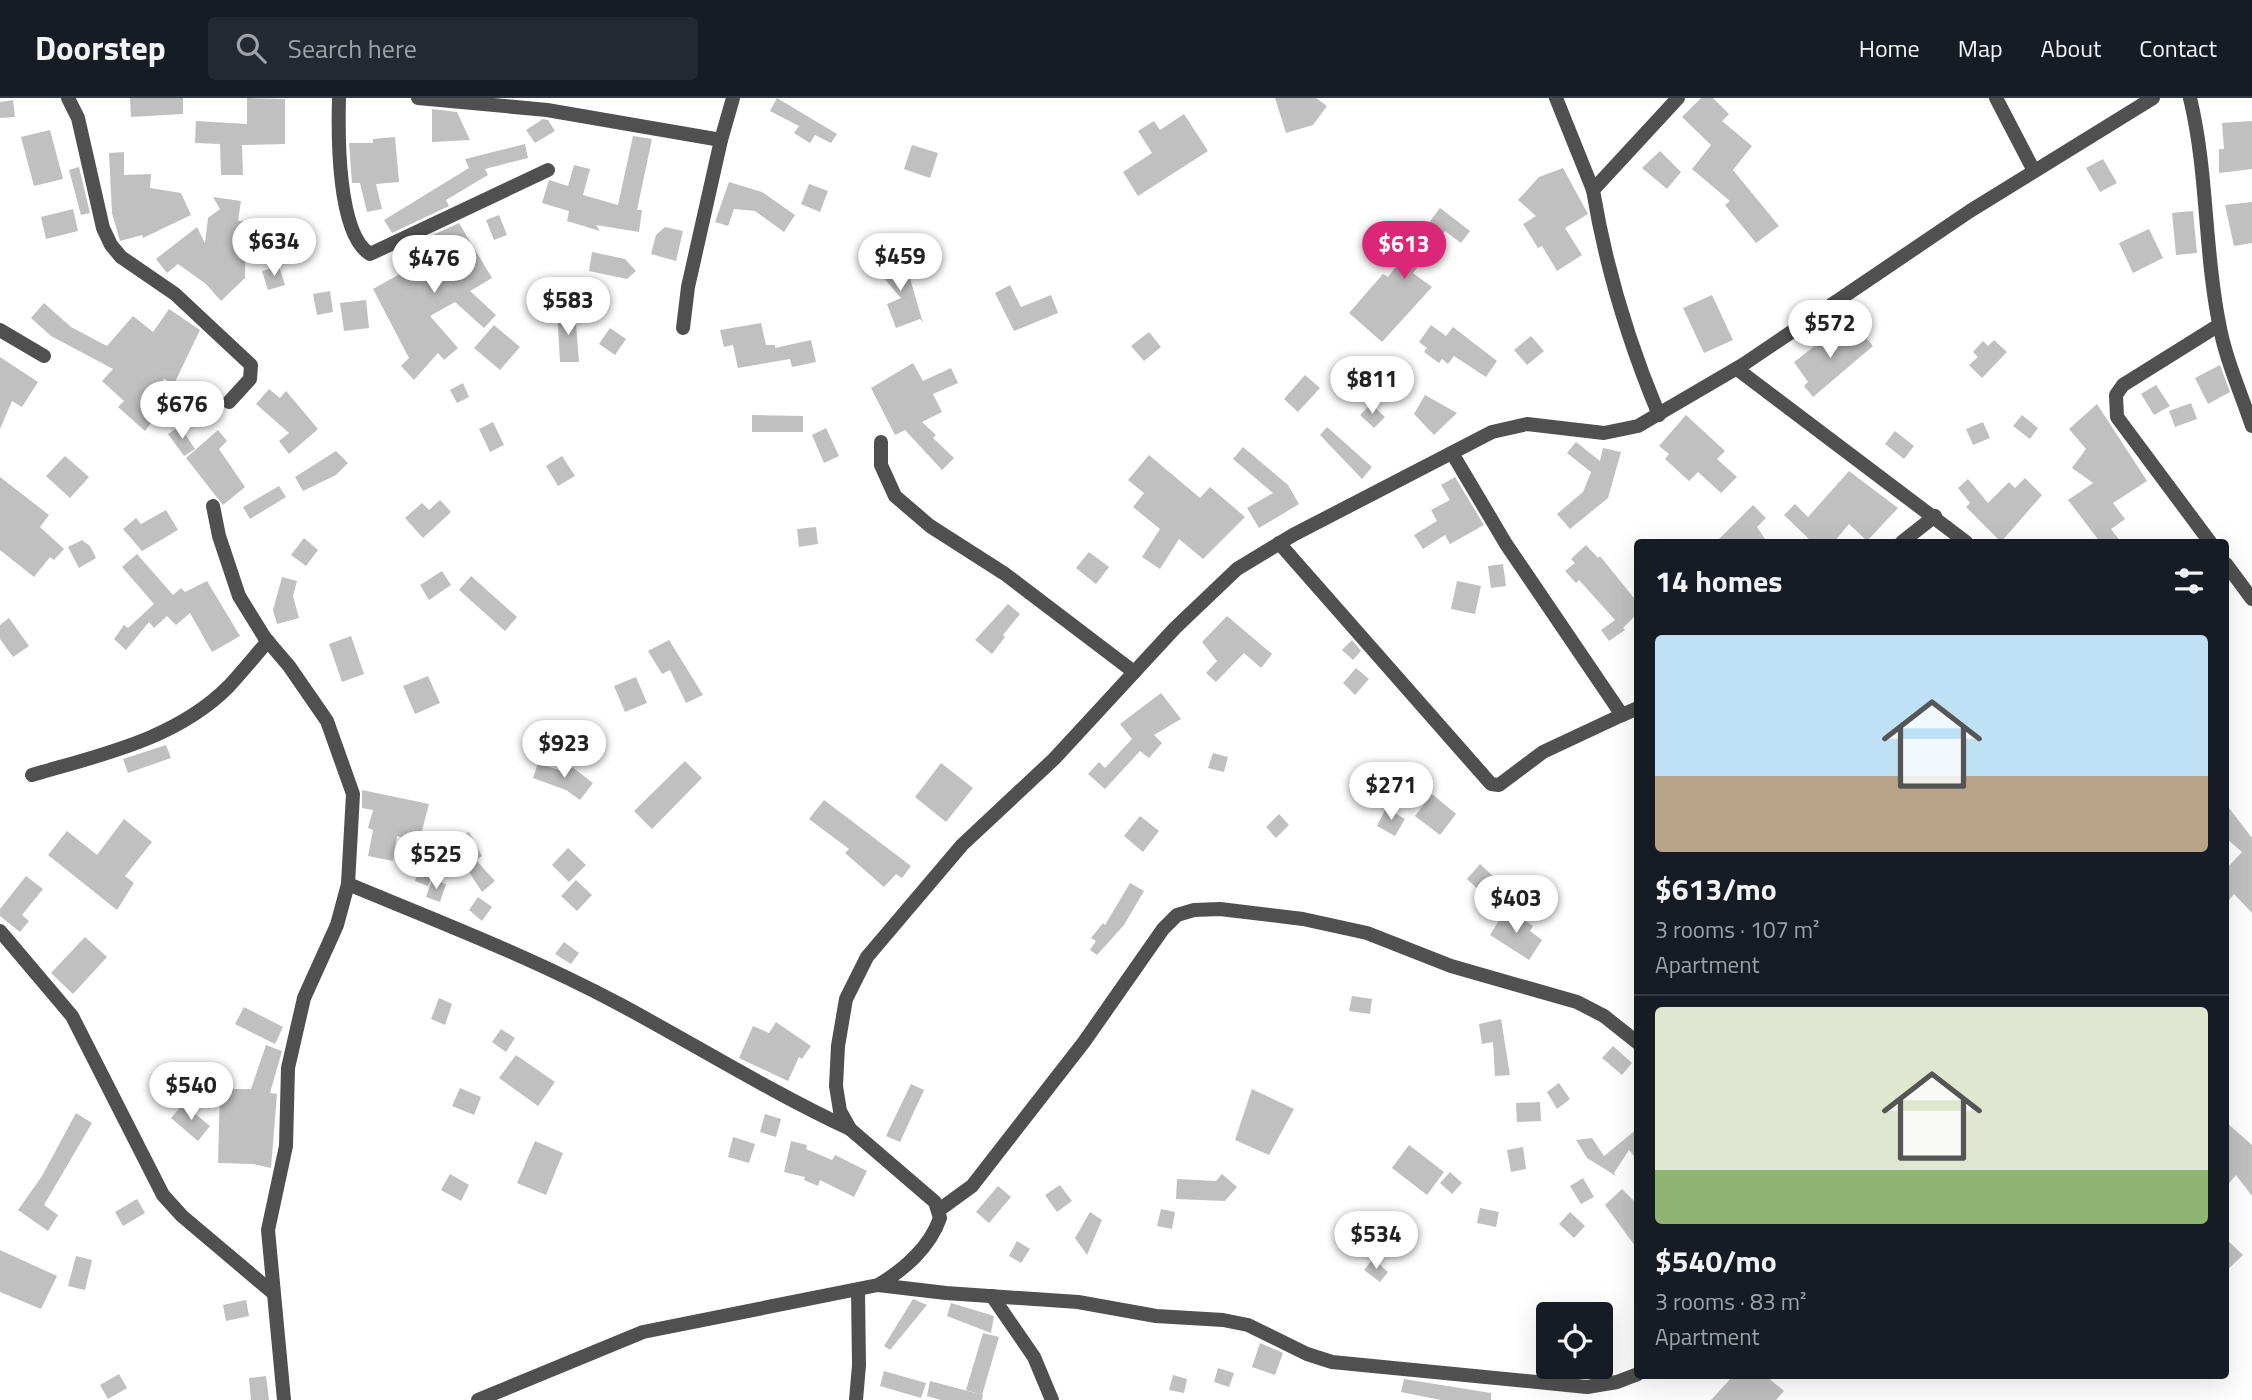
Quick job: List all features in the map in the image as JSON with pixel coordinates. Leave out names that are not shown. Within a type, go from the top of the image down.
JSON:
[{"type":"street","points":[[68,98],[78,118],[103,228],[111,246],[121,257],[175,293],[251,365],[250,379],[229,402]]},
{"type":"street","points":[[338,98],[338,164],[351,223],[362,249],[370,254],[548,170]]},
{"type":"street","points":[[418,98],[547,110],[722,140]]},
{"type":"street","points":[[683,328],[688,288],[733,98]]},
{"type":"street","points":[[1556,98],[1593,190],[1599,230],[1619,311],[1659,415]]},
{"type":"street","points":[[1593,190],[1678,98]]},
{"type":"street","points":[[1996,98],[2034,171]]},
{"type":"street","points":[[849,1129],[840,1111],[836,1086],[838,1046],[846,999],[867,957],[962,845],[1054,759],[1223,580],[1279,543],[1452,453],[1511,426],[1540,424],[1588,432],[1611,432],[1638,426],[1737,369],[2034,171],[2153,98]]},
{"type":"street","points":[[2190,98],[2198,129],[2204,209],[2219,325],[2252,426]]},
{"type":"street","points":[[2208,539],[2117,417],[2114,404],[2123,385],[2219,325]]},
{"type":"street","points":[[0,330],[44,356]]},
{"type":"street","points":[[1737,369],[1962,539]]},
{"type":"street","points":[[881,442],[881,466],[895,496],[930,526],[1005,573],[1134,673]]},
{"type":"street","points":[[1452,453],[1506,544],[1622,715]]},
{"type":"street","points":[[212,506],[239,596],[268,641],[327,721],[344,762],[353,794],[348,884],[337,925],[304,998],[288,1068],[286,1146],[268,1230],[284,1400]]},
{"type":"street","points":[[1906,539],[1935,516]]},
{"type":"street","points":[[1279,543],[1491,783],[1499,785],[1543,752],[1634,710]]},
{"type":"street","points":[[2229,568],[2252,599]]},
{"type":"street","points":[[32,775],[133,745],[188,718],[227,688],[268,641]]},
{"type":"street","points":[[348,884],[531,961],[619,1004],[780,1096],[849,1129],[919,1186],[939,1210],[937,1228],[925,1245],[897,1274],[878,1285],[858,1291],[801,1298],[643,1332],[478,1400]]},
{"type":"street","points":[[939,1210],[972,1186],[1084,1042],[1163,929],[1177,915],[1194,910],[1220,909],[1303,919],[1367,933],[1451,966],[1577,1002],[1604,1016],[1634,1040]]},
{"type":"street","points":[[0,931],[72,1016],[163,1195],[182,1216],[272,1292]]},
{"type":"street","points":[[878,1285],[1078,1302],[1156,1316],[1223,1320],[1248,1325],[1307,1354],[1357,1365],[1587,1387],[1617,1382],[1634,1376]]},
{"type":"street","points":[[856,1400],[859,1365],[858,1291]]},
{"type":"street","points":[[992,1296],[1034,1357],[1052,1400]]},
{"type":"building","points":[[130,98],[183,98],[183,114],[131,117]]},
{"type":"building","points":[[247,98],[285,99],[285,144],[242,145],[243,175],[221,175],[220,144],[195,143],[196,121],[247,124]]},
{"type":"building","points":[[777,98],[837,134],[831,143],[815,135],[810,143],[794,133],[799,126],[770,111]]},
{"type":"building","points":[[1275,98],[1316,98],[1327,106],[1313,125],[1286,133]]},
{"type":"building","points":[[1701,98],[1713,98],[1729,114],[1722,121],[1752,146],[1733,170],[1779,226],[1756,243],[1725,205],[1730,201],[1692,169],[1711,145],[1682,117]]},
{"type":"building","points":[[13,100],[15,117],[0,118],[0,102]]},
{"type":"building","points":[[432,109],[457,112],[470,140],[432,142]]},
{"type":"building","points":[[1184,114],[1208,151],[1138,196],[1123,172],[1152,153],[1138,131],[1154,121],[1160,130]]},
{"type":"building","points":[[543,119],[548,120],[555,131],[535,143],[526,130]]},
{"type":"building","points":[[2252,121],[2252,169],[2219,173],[2219,149],[2224,149],[2222,123]]},
{"type":"building","points":[[50,130],[63,179],[34,186],[21,137]]},
{"type":"building","points":[[633,136],[652,139],[637,210],[642,210],[639,232],[596,225],[600,231],[567,221],[569,211],[542,203],[549,180],[568,186],[574,165],[590,169],[583,195],[618,205]]},
{"type":"building","points":[[395,137],[399,182],[376,184],[382,209],[367,212],[360,183],[352,183],[349,143],[373,143],[373,139]]},
{"type":"building","points":[[525,144],[528,158],[485,169],[488,175],[446,200],[449,206],[392,233],[384,220],[469,168],[465,159]]},
{"type":"building","points":[[912,145],[938,153],[930,178],[904,169]]},
{"type":"building","points":[[1660,151],[1681,172],[1667,189],[1642,168]]},
{"type":"building","points":[[124,152],[124,175],[151,174],[150,188],[181,193],[191,215],[143,238],[142,235],[120,241],[112,213],[109,153]]},
{"type":"building","points":[[2103,159],[2117,183],[2100,192],[2086,168]]},
{"type":"building","points":[[79,167],[90,213],[81,215],[69,170]]},
{"type":"building","points":[[1563,168],[1588,214],[1565,228],[1582,255],[1557,271],[1542,246],[1538,248],[1523,224],[1536,216],[1518,200],[1539,177]]},
{"type":"building","points":[[729,182],[762,192],[795,215],[784,232],[755,211],[734,209],[728,226],[715,222]]},
{"type":"building","points":[[809,184],[828,191],[820,212],[801,204]]},
{"type":"building","points":[[213,197],[241,201],[238,221],[246,221],[245,278],[221,301],[206,284],[178,264],[167,273],[156,259],[197,227],[205,243],[208,218],[220,209]]},
{"type":"building","points":[[2252,202],[2252,243],[2234,246],[2225,205]]},
{"type":"building","points":[[1440,208],[1470,231],[1461,243],[1445,231],[1413,273],[1432,287],[1382,342],[1349,313],[1383,274],[1388,277]]},
{"type":"building","points":[[73,209],[78,231],[46,239],[41,217]]},
{"type":"building","points":[[2193,211],[2197,253],[2176,255],[2172,213]]},
{"type":"building","points":[[499,215],[507,235],[494,240],[486,220]]},
{"type":"building","points":[[459,223],[492,278],[470,291],[496,315],[484,328],[455,302],[430,316],[458,348],[444,360],[438,353],[414,380],[401,366],[409,358],[373,289],[416,265],[405,248]]},
{"type":"building","points":[[665,227],[683,231],[676,261],[651,254],[656,235]]},
{"type":"building","points":[[2149,229],[2163,258],[2133,273],[2119,243]]},
{"type":"building","points":[[592,252],[625,259],[636,271],[627,279],[589,271]]},
{"type":"building","points":[[891,254],[909,275],[923,323],[920,319],[896,328],[887,304],[901,298],[875,268]]},
{"type":"building","points":[[279,266],[285,285],[268,290],[262,271]]},
{"type":"building","points":[[1010,285],[1021,307],[1051,295],[1058,313],[1014,331],[995,293]]},
{"type":"building","points":[[330,291],[333,312],[317,315],[313,294]]},
{"type":"building","points":[[1712,295],[1733,340],[1704,353],[1683,308]]},
{"type":"building","points":[[366,300],[369,328],[344,331],[340,303]]},
{"type":"building","points":[[44,303],[71,327],[107,346],[133,316],[153,332],[169,309],[200,330],[174,384],[164,379],[140,407],[155,418],[145,431],[118,407],[124,401],[102,381],[113,369],[51,336],[31,318]]},
{"type":"building","points":[[557,311],[575,311],[579,362],[560,362]]},
{"type":"building","points":[[761,323],[766,345],[775,345],[775,348],[811,340],[816,362],[792,367],[790,359],[738,368],[733,345],[724,347],[720,330]]},
{"type":"building","points":[[494,325],[520,347],[500,370],[474,348]]},
{"type":"building","points":[[1431,325],[1446,336],[1453,327],[1497,361],[1486,377],[1454,356],[1448,364],[1442,359],[1439,363],[1424,352],[1427,348],[1419,342]]},
{"type":"building","points":[[610,328],[626,339],[615,355],[599,344]]},
{"type":"building","points":[[1837,329],[1850,346],[1864,335],[1873,346],[1813,397],[1804,386],[1808,382],[1794,362]]},
{"type":"building","points":[[1149,332],[1161,347],[1144,361],[1131,346]]},
{"type":"building","points":[[1531,336],[1544,351],[1527,365],[1514,350]]},
{"type":"building","points":[[1994,340],[2007,352],[1982,378],[1969,365],[1978,357],[1973,352],[1983,341],[1988,346]]},
{"type":"building","points":[[0,357],[38,382],[22,407],[12,401],[0,429]]},
{"type":"building","points":[[913,363],[923,381],[951,368],[958,383],[933,394],[942,412],[922,422],[936,435],[933,438],[954,458],[942,470],[905,430],[895,435],[871,388]]},
{"type":"building","points":[[2220,365],[2230,392],[2208,404],[2195,378]]},
{"type":"building","points":[[1305,375],[1320,388],[1298,412],[1284,399]]},
{"type":"building","points":[[463,383],[469,397],[457,403],[450,390]]},
{"type":"building","points":[[2156,385],[2170,406],[2154,415],[2141,394]]},
{"type":"building","points":[[269,389],[280,398],[286,391],[318,429],[289,454],[279,441],[289,433],[256,404]]},
{"type":"building","points":[[1425,395],[1457,413],[1434,435],[1414,414]]},
{"type":"building","points":[[2191,403],[2197,419],[2175,427],[2169,411]]},
{"type":"building","points":[[1371,404],[1385,417],[1374,428],[1360,415]]},
{"type":"building","points":[[2097,404],[2147,481],[2113,503],[2125,519],[2111,529],[2119,539],[2098,539],[2068,500],[2093,483],[2072,468],[2086,449],[2069,429]]},
{"type":"building","points":[[752,415],[803,416],[803,432],[752,432]]},
{"type":"building","points":[[1686,415],[1725,451],[1717,459],[1737,477],[1721,493],[1698,472],[1689,481],[1665,459],[1669,454],[1659,446]]},
{"type":"building","points":[[2022,415],[2038,428],[2030,439],[2013,426]]},
{"type":"building","points":[[493,422],[504,445],[490,452],[479,429]]},
{"type":"building","points":[[1983,422],[1990,438],[1973,445],[1966,429]]},
{"type":"building","points":[[180,426],[195,449],[184,456],[168,434]]},
{"type":"building","points":[[1327,427],[1372,467],[1362,479],[1320,435]]},
{"type":"building","points":[[826,428],[839,456],[824,463],[812,435]]},
{"type":"building","points":[[218,430],[227,441],[219,449],[245,487],[223,505],[186,458]]},
{"type":"building","points":[[1895,431],[1914,446],[1904,459],[1885,444]]},
{"type":"building","points":[[1576,442],[1600,461],[1603,448],[1621,452],[1608,498],[1570,529],[1557,514],[1583,492],[1591,472],[1567,453]]},
{"type":"building","points":[[1243,447],[1288,485],[1299,504],[1259,528],[1247,508],[1273,493],[1233,459]]},
{"type":"building","points":[[336,451],[348,463],[336,475],[303,491],[295,477]]},
{"type":"building","points":[[1149,455],[1200,498],[1210,487],[1245,517],[1203,559],[1179,539],[1160,569],[1142,557],[1160,529],[1133,507],[1144,493],[1128,480]]},
{"type":"building","points":[[65,456],[89,477],[70,498],[46,476]]},
{"type":"building","points":[[562,456],[575,476],[558,486],[546,466]]},
{"type":"building","points":[[1849,471],[1898,508],[1869,539],[1865,539],[1849,524],[1836,539],[1809,539],[1784,515],[1795,504],[1808,517]]},
{"type":"building","points":[[0,477],[49,515],[40,527],[64,549],[54,560],[50,557],[34,577],[0,550]]},
{"type":"building","points":[[1455,477],[1484,525],[1450,544],[1445,535],[1423,549],[1414,535],[1437,521],[1431,510],[1450,500],[1441,485]]},
{"type":"building","points":[[2025,478],[2042,495],[2004,539],[1998,539],[1966,507],[1970,503],[1958,488],[1968,479],[1988,503],[2009,482],[2015,488]]},
{"type":"building","points":[[279,486],[286,497],[250,519],[243,507]]},
{"type":"building","points":[[440,500],[451,512],[423,538],[405,518],[422,503],[429,510]]},
{"type":"building","points":[[1753,505],[1766,518],[1757,527],[1765,539],[1719,539]]},
{"type":"building","points":[[166,510],[178,530],[142,551],[123,529],[136,518],[141,524]]},
{"type":"building","points":[[816,527],[818,544],[799,547],[797,529]]},
{"type":"building","points":[[304,538],[318,550],[306,566],[291,555]]},
{"type":"building","points":[[82,540],[90,546],[96,558],[79,568],[68,547]]},
{"type":"building","points":[[1586,545],[1598,558],[1600,556],[1634,598],[1634,617],[1623,628],[1625,630],[1609,641],[1601,630],[1615,620],[1579,580],[1576,583],[1565,571],[1575,563],[1571,559]]},
{"type":"building","points":[[1089,552],[1109,567],[1096,584],[1076,568]]},
{"type":"building","points":[[137,554],[173,595],[181,588],[185,592],[207,581],[240,636],[212,652],[190,613],[176,625],[167,616],[154,628],[149,622],[126,650],[114,639],[124,625],[128,628],[154,604],[122,567]]},
{"type":"building","points":[[1503,564],[1506,586],[1491,588],[1488,566]]},
{"type":"building","points":[[442,571],[451,585],[429,600],[420,585]]},
{"type":"building","points":[[471,576],[517,617],[505,631],[459,590]]},
{"type":"building","points":[[282,577],[297,581],[293,596],[299,618],[277,624],[273,610]]},
{"type":"building","points":[[1457,581],[1481,586],[1475,614],[1451,609]]},
{"type":"building","points":[[1008,604],[1020,614],[992,654],[975,640]]},
{"type":"building","points":[[1227,616],[1272,654],[1261,668],[1244,653],[1216,682],[1206,673],[1217,661],[1202,642]]},
{"type":"building","points":[[9,618],[29,646],[13,657],[0,639],[0,625]]},
{"type":"building","points":[[351,636],[364,674],[342,682],[329,644]]},
{"type":"building","points":[[669,640],[703,695],[686,703],[670,670],[662,674],[648,651]]},
{"type":"building","points":[[1352,640],[1361,651],[1353,660],[1342,650]]},
{"type":"building","points":[[1356,668],[1369,679],[1355,695],[1343,683]]},
{"type":"building","points":[[428,676],[440,703],[415,714],[403,686]]},
{"type":"building","points":[[636,677],[647,703],[625,712],[614,686]]},
{"type":"building","points":[[1161,693],[1181,719],[1154,735],[1162,743],[1149,758],[1140,751],[1105,789],[1088,774],[1099,762],[1105,768],[1132,739],[1120,724]]},
{"type":"building","points":[[166,745],[171,758],[128,773],[123,759]]},
{"type":"building","points":[[1213,753],[1228,757],[1224,772],[1208,768]]},
{"type":"building","points":[[685,761],[702,778],[652,829],[634,811]]},
{"type":"building","points":[[538,763],[567,773],[572,767],[593,783],[580,800],[566,790],[533,778]]},
{"type":"building","points":[[941,763],[973,788],[946,822],[915,797]]},
{"type":"building","points":[[362,790],[429,804],[419,842],[397,836],[393,861],[368,856],[373,830],[368,828],[373,810],[362,808]]},
{"type":"building","points":[[1432,794],[1456,814],[1440,835],[1415,816]]},
{"type":"building","points":[[824,800],[911,866],[902,878],[896,874],[884,887],[845,853],[849,849],[809,819]]},
{"type":"building","points":[[1386,808],[1405,819],[1395,836],[1377,826]]},
{"type":"building","points":[[2229,808],[2252,838],[2252,913],[2234,894],[2229,900],[2229,866],[2242,852],[2229,841]]},
{"type":"building","points":[[1279,814],[1289,825],[1276,838],[1266,827]]},
{"type":"building","points":[[1140,816],[1159,831],[1143,852],[1124,836]]},
{"type":"building","points":[[124,819],[152,842],[125,876],[134,883],[117,910],[48,855],[67,831],[97,855]]},
{"type":"building","points":[[469,832],[482,856],[476,860],[495,881],[482,892],[449,841]]},
{"type":"building","points":[[568,848],[586,865],[569,882],[552,865]]},
{"type":"building","points":[[1480,864],[1495,878],[1482,893],[1467,879]]},
{"type":"building","points":[[420,867],[433,872],[428,886],[415,881]]},
{"type":"building","points":[[26,876],[43,889],[22,915],[29,921],[20,932],[0,916],[0,909]]},
{"type":"building","points":[[432,880],[446,884],[440,902],[426,897]]},
{"type":"building","points":[[576,880],[592,895],[577,911],[561,896]]},
{"type":"building","points":[[1130,883],[1144,891],[1124,925],[1097,955],[1090,950],[1096,941],[1091,938],[1103,923],[1105,925]]},
{"type":"building","points":[[478,897],[492,907],[482,921],[469,910]]},
{"type":"building","points":[[1506,909],[1533,926],[1530,931],[1542,940],[1529,960],[1490,935]]},
{"type":"building","points":[[85,937],[107,957],[73,994],[51,973]]},
{"type":"building","points":[[564,942],[579,953],[571,964],[555,954]]},
{"type":"building","points":[[1352,996],[1372,999],[1370,1014],[1349,1011]]},
{"type":"building","points":[[439,998],[452,1004],[445,1025],[431,1019]]},
{"type":"building","points":[[244,1007],[283,1027],[275,1044],[235,1024]]},
{"type":"building","points":[[1501,1019],[1510,1075],[1495,1076],[1493,1042],[1482,1044],[1479,1024]]},
{"type":"building","points":[[776,1022],[811,1046],[802,1059],[799,1057],[788,1081],[739,1058],[753,1026],[769,1033]]},
{"type":"building","points":[[501,1029],[515,1038],[506,1052],[492,1042]]},
{"type":"building","points":[[266,1045],[282,1051],[270,1093],[277,1094],[271,1168],[253,1164],[218,1163],[220,1089],[251,1089]]},
{"type":"building","points":[[1613,1046],[1632,1063],[1622,1075],[1602,1058]]},
{"type":"building","points":[[516,1055],[555,1082],[538,1106],[499,1078]]},
{"type":"building","points":[[1559,1083],[1570,1099],[1557,1109],[1547,1092]]},
{"type":"building","points":[[911,1084],[924,1090],[900,1142],[886,1136]]},
{"type":"building","points":[[460,1088],[481,1097],[474,1115],[452,1106]]},
{"type":"building","points":[[1252,1089],[1294,1109],[1269,1155],[1235,1140]]},
{"type":"building","points":[[1540,1102],[1541,1121],[1517,1122],[1516,1103]]},
{"type":"building","points":[[183,1104],[210,1126],[198,1141],[171,1118]]},
{"type":"building","points":[[76,1113],[92,1123],[44,1205],[58,1215],[48,1231],[18,1210],[42,1176]]},
{"type":"building","points":[[765,1114],[781,1119],[776,1137],[760,1132]]},
{"type":"building","points":[[2229,1125],[2252,1145],[2252,1196],[2236,1175],[2229,1183]]},
{"type":"building","points":[[1634,1131],[1634,1156],[1629,1150],[1614,1173],[1616,1176],[1587,1158],[1576,1140],[1592,1138],[1604,1156]]},
{"type":"building","points":[[733,1137],[755,1144],[749,1163],[728,1157]]},
{"type":"building","points":[[535,1141],[563,1153],[546,1195],[517,1183]]},
{"type":"building","points":[[791,1141],[807,1145],[806,1149],[832,1160],[835,1155],[867,1171],[854,1197],[820,1180],[818,1186],[804,1180],[805,1177],[784,1172]]},
{"type":"building","points":[[1409,1145],[1444,1172],[1427,1195],[1392,1168]]},
{"type":"building","points":[[1523,1147],[1526,1169],[1511,1172],[1507,1150]]},
{"type":"building","points":[[1450,1172],[1462,1183],[1452,1194],[1440,1183]]},
{"type":"building","points":[[450,1174],[469,1185],[461,1201],[441,1190]]},
{"type":"building","points":[[1222,1174],[1237,1187],[1225,1201],[1176,1199],[1177,1179],[1216,1181]]},
{"type":"building","points":[[1583,1178],[1594,1197],[1581,1204],[1570,1186]]},
{"type":"building","points":[[1060,1185],[1072,1201],[1057,1212],[1045,1195]]},
{"type":"building","points":[[998,1186],[1011,1197],[989,1223],[976,1212]]},
{"type":"building","points":[[1622,1189],[1634,1201],[1634,1245],[1605,1205]]},
{"type":"building","points":[[137,1199],[145,1213],[123,1226],[115,1212]]},
{"type":"building","points":[[1480,1208],[1499,1212],[1496,1227],[1477,1223]]},
{"type":"building","points":[[1161,1209],[1175,1212],[1172,1229],[1157,1226]]},
{"type":"building","points":[[1090,1212],[1102,1220],[1087,1255],[1075,1238]]},
{"type":"building","points":[[1570,1212],[1585,1226],[1574,1238],[1559,1224]]},
{"type":"building","points":[[1017,1241],[1030,1249],[1021,1263],[1009,1256]]},
{"type":"building","points":[[2229,1242],[2243,1255],[2229,1268]]},
{"type":"building","points":[[0,1250],[57,1276],[41,1309],[0,1292]]},
{"type":"building","points":[[76,1256],[92,1260],[85,1290],[68,1286]]},
{"type":"building","points":[[1373,1259],[1388,1272],[1380,1282],[1364,1270]]},
{"type":"building","points":[[913,1299],[927,1305],[890,1350],[884,1346]]},
{"type":"building","points":[[246,1300],[249,1316],[226,1321],[223,1305]]},
{"type":"building","points":[[951,1303],[994,1316],[991,1333],[947,1316]]},
{"type":"building","points":[[983,1333],[999,1337],[982,1395],[966,1390]]},
{"type":"building","points":[[1260,1343],[1283,1353],[1275,1375],[1252,1367]]},
{"type":"building","points":[[1218,1368],[1234,1373],[1229,1387],[1214,1382]]},
{"type":"building","points":[[884,1371],[926,1383],[921,1398],[880,1386]]},
{"type":"building","points":[[119,1374],[127,1388],[108,1399],[100,1385]]},
{"type":"building","points":[[1173,1375],[1187,1379],[1184,1393],[1169,1390]]},
{"type":"building","points":[[266,1376],[269,1400],[251,1400],[249,1378]]},
{"type":"building","points":[[1404,1379],[1491,1393],[1491,1400],[1441,1400],[1401,1392]]},
{"type":"building","points":[[1730,1379],[1770,1379],[1784,1391],[1776,1400],[1711,1400]]},
{"type":"building","points":[[930,1381],[983,1395],[982,1400],[941,1400],[927,1396]]}]
